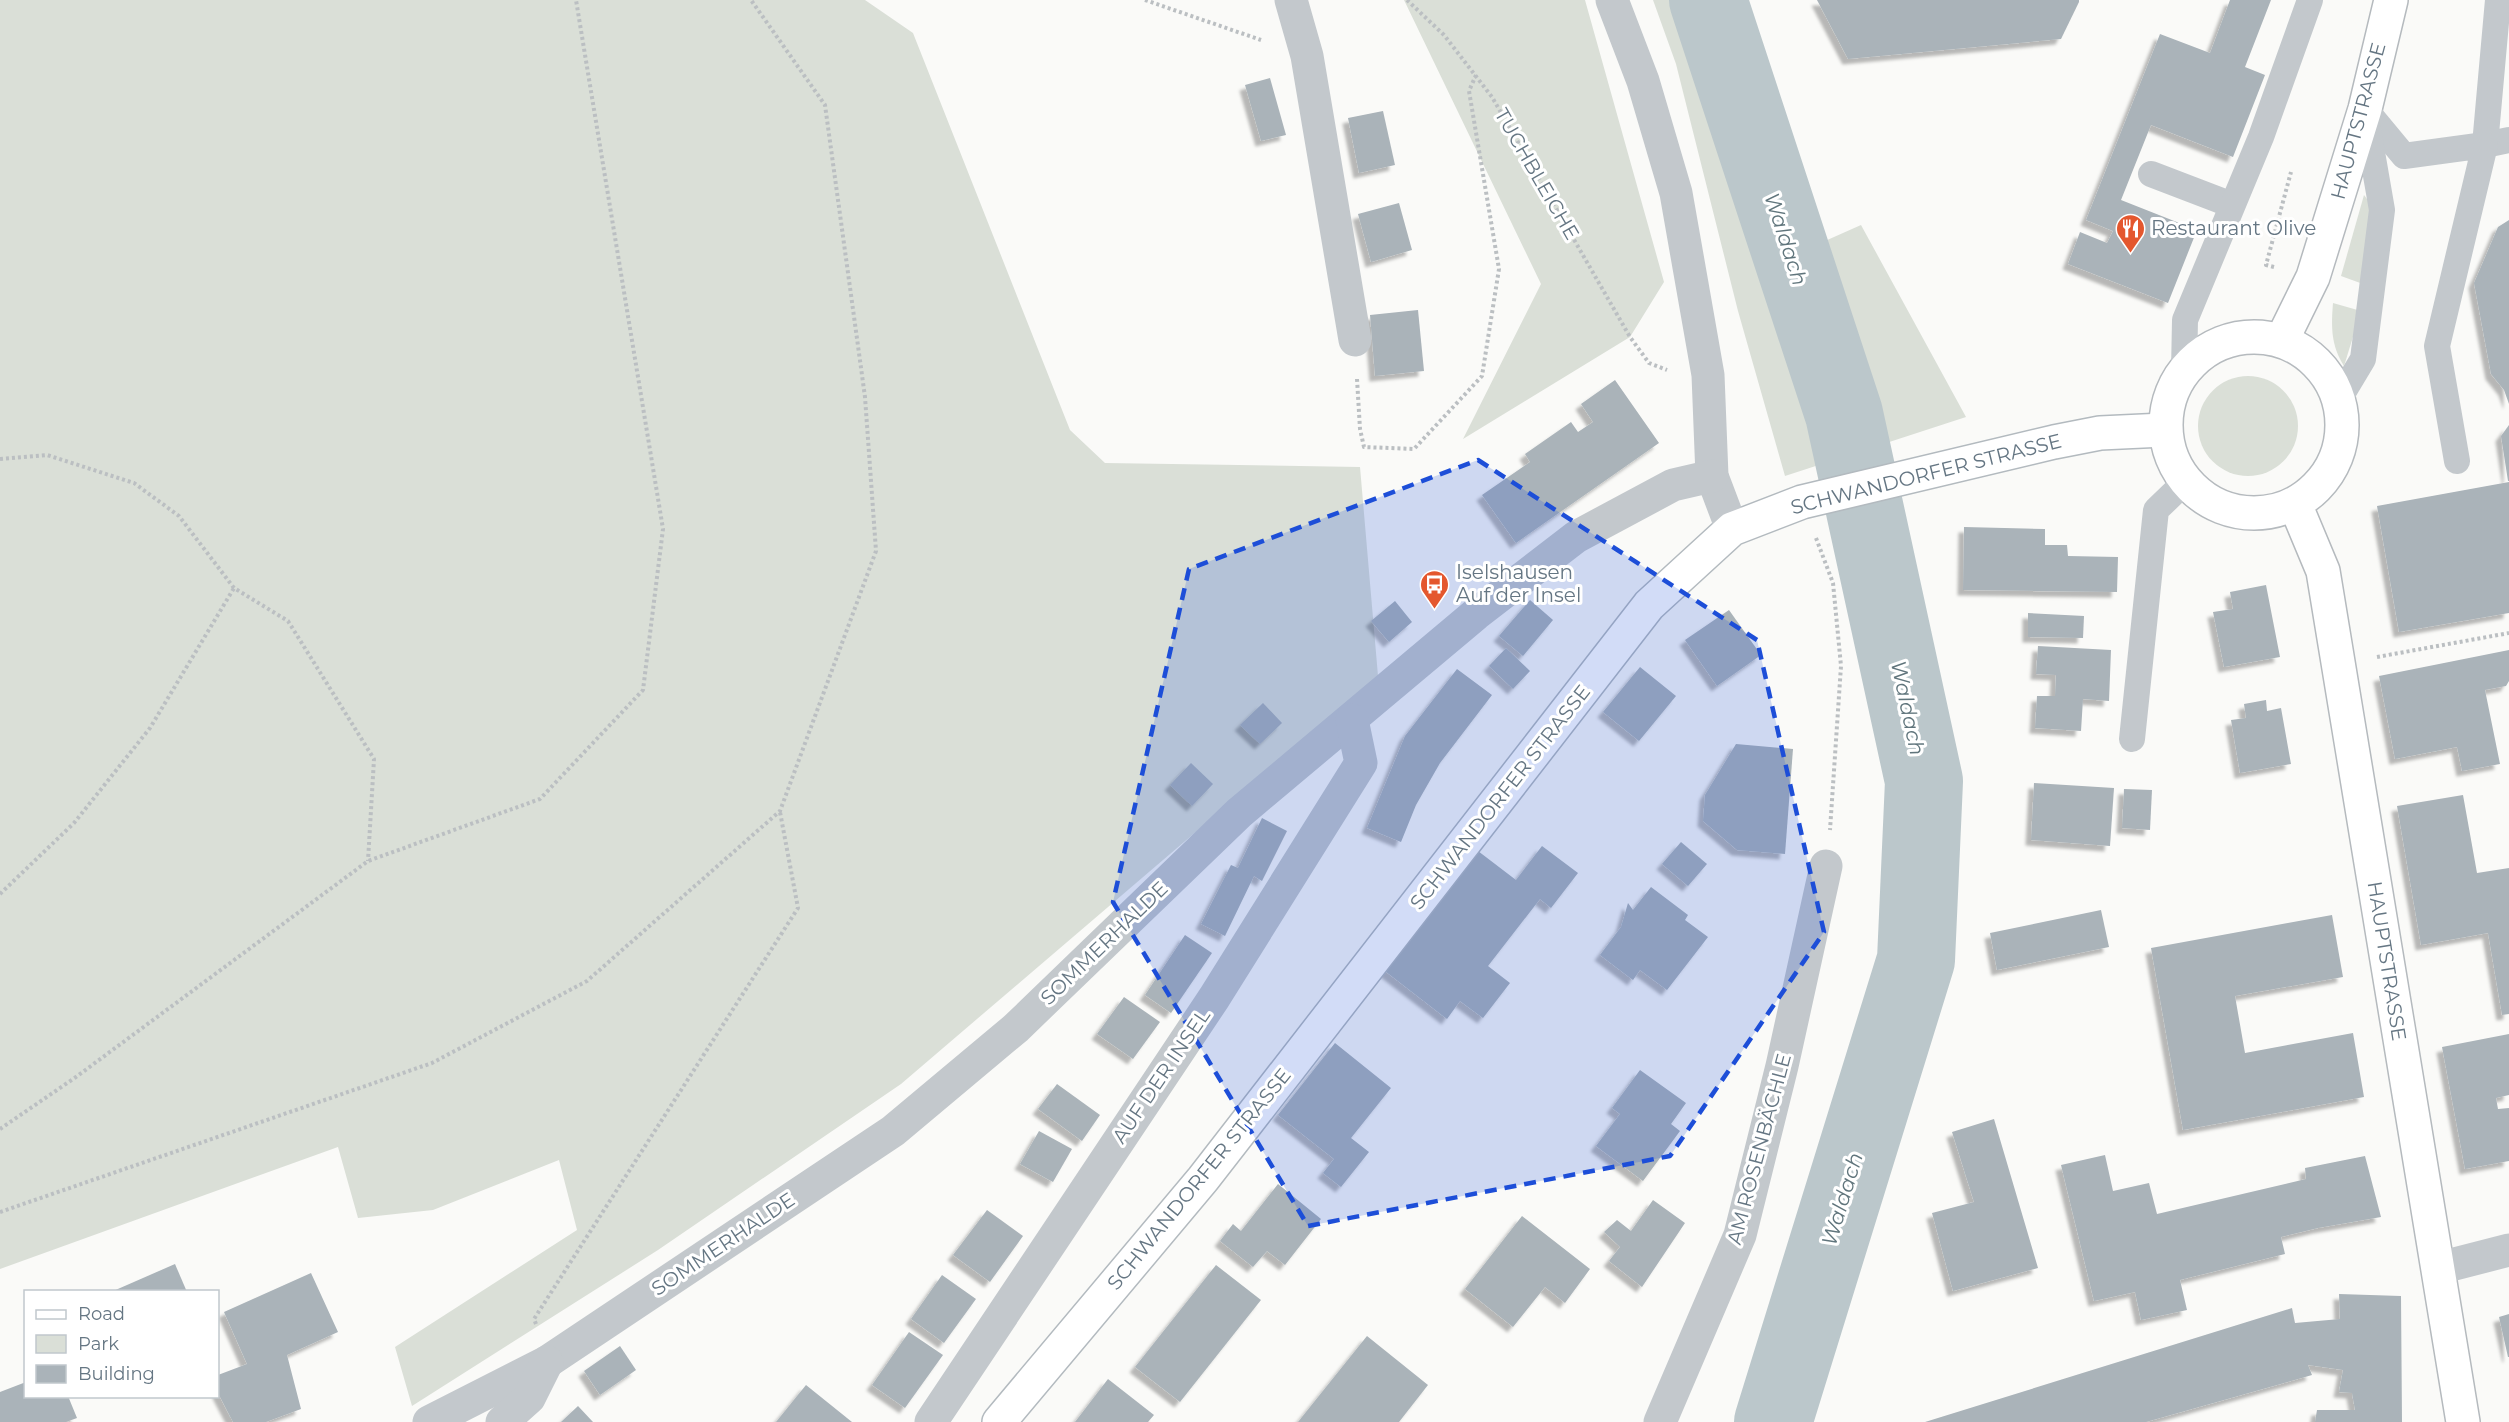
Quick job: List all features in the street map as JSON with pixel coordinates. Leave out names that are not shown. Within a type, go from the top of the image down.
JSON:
[{"type":"main road","name":"HAUPTSTRASSE","points":[[2282,340],[2313,277],[2365,109],[2391,0]]},
{"type":"main road","points":[[2253,336],[2282,340],[2307,353],[2327,374],[2339,399],[2343,430],[2336,459],[2320,486],[2295,504],[2266,513],[2236,513],[2208,501],[2185,482],[2171,458],[2164,430],[2168,402],[2184,371],[2199,354],[2224,341],[2253,336]]},
{"type":"main road","name":"SCHWANDORFER STRASSE","points":[[999,1422],[1203,1179],[1649,604],[1732,529],[1816,498],[1919,473],[2100,433],[2164,430]]},
{"type":"main road","name":"HAUPTSTRASSE","points":[[2295,504],[2323,571],[2463,1422]]},
{"type":"street","points":[[1291,0],[1307,56],[1355,340]]},
{"type":"street","points":[[1612,0],[1643,81],[1676,193],[1694,283],[1708,375],[1712,476],[1732,529]]},
{"type":"street","name":"SOMMERHALDE","points":[[502,1422],[529,1398],[548,1362],[893,1131],[1016,1028],[1239,813],[1476,614],[1576,537],[1673,485],[1712,476]]},
{"type":"street","name":"AUF DER INSEL","points":[[931,1422],[1214,998],[1361,763],[1352,720]]},
{"type":"street","name":"AM ROSENBÄCHLE","points":[[1660,1422],[1740,1235],[1782,1066],[1826,866]]},
{"type":"street","points":[[2439,1268],[2509,1250]]},
{"type":"street","points":[[429,1422],[548,1362]]},
{"type":"lane","points":[[2184,371],[2185,320],[2265,126],[2310,0]]},
{"type":"lane","points":[[2457,461],[2437,345],[2497,142],[2498,0]]},
{"type":"lane","points":[[2365,109],[2404,156],[2497,142]]},
{"type":"lane","points":[[2339,399],[2363,359],[2382,210],[2365,109]]},
{"type":"lane","points":[[2151,174],[2232,205]]},
{"type":"lane","points":[[2132,740],[2156,510],[2185,482]]},
{"type":"path","points":[[0,1129],[76,1077],[368,861],[540,799],[644,690],[663,529],[576,0]]},
{"type":"path","points":[[0,1212],[432,1063],[587,981],[780,811],[876,551],[865,397],[825,105],[751,0]]},
{"type":"path","points":[[1145,0],[1307,56]]},
{"type":"path","name":"TUCHBLEICHE","points":[[1407,0],[1444,35],[1492,97],[1630,337],[1649,363]]},
{"type":"path","points":[[1355,340],[1360,429],[1364,447],[1414,449],[1482,376],[1499,269],[1469,91],[1476,75]]},
{"type":"path","points":[[0,459],[47,455],[134,483],[179,516],[234,588],[288,621],[374,759],[368,861]]},
{"type":"path","points":[[1816,498],[1833,583],[1841,666],[1836,765],[1826,866]]},
{"type":"path","points":[[0,894],[74,824],[150,728],[234,588]]},
{"type":"path","points":[[2338,664],[2509,633]]},
{"type":"path","points":[[534,1319],[798,908],[780,811]]},
{"type":"highlighted area","points":[[1478,460],[1757,640],[1824,932],[1670,1156],[1308,1226],[1113,902],[1189,569]]},
{"type":"green space","points":[[0,0],[865,0],[913,33],[1070,430],[1105,463],[1360,467],[1378,676],[901,1084],[658,1250],[412,1406],[395,1347],[577,1230],[559,1160],[433,1210],[358,1218],[338,1147],[0,1269]]},
{"type":"green space","points":[[1404,0],[1585,0],[1664,282],[1630,337],[1463,439],[1541,284]]},
{"type":"green space","points":[[1653,0],[1734,0],[1825,241],[1861,225],[1966,417],[1785,476],[1738,311],[1676,64]]},
{"type":"green space","points":[[2364,195],[2370,203],[2363,284],[2341,276]]},
{"type":"green space","points":[[2333,303],[2361,311],[2344,366],[2333,336]]},
{"type":"green space","points":[[2248,376],[2267,380],[2283,391],[2294,407],[2298,426],[2294,445],[2283,461],[2267,472],[2248,476],[2229,472],[2213,461],[2202,445],[2198,426],[2202,407],[2213,391],[2229,380]]},
{"type":"building","points":[[1817,0],[2079,0],[2079,2],[2061,39],[1848,59]]},
{"type":"building","points":[[2230,0],[2271,0],[2245,67],[2265,75],[2233,157],[2151,125],[2121,200],[2197,230],[2168,303],[2068,264],[2080,232],[2107,243],[2113,231],[2086,220],[2160,34],[2210,53]]},
{"type":"building","points":[[1270,78],[1286,135],[1261,141],[1245,85]]},
{"type":"building","points":[[1383,111],[1395,165],[1359,173],[1348,118]]},
{"type":"building","points":[[1399,203],[1412,250],[1371,262],[1358,214]]},
{"type":"building","points":[[2509,220],[2509,404],[2504,390],[2491,374],[2474,283],[2498,227]]},
{"type":"building","points":[[1418,310],[1424,371],[1375,376],[1370,315]]},
{"type":"building","points":[[1615,380],[1659,443],[1516,543],[1482,495],[1530,462],[1525,454],[1571,422],[1578,432],[1593,422],[1581,404]]},
{"type":"building","points":[[2509,425],[2509,481],[2508,481],[2501,436]]},
{"type":"building","points":[[2509,482],[2509,613],[2399,632],[2377,506]]},
{"type":"building","points":[[1964,527],[2045,529],[2045,545],[2067,545],[2068,556],[2118,557],[2117,592],[1963,590]]},
{"type":"building","points":[[2266,585],[2280,657],[2224,667],[2213,612],[2233,609],[2230,592]]},
{"type":"building","points":[[1530,600],[1553,620],[1523,656],[1499,636]]},
{"type":"building","points":[[1395,601],[1412,622],[1389,642],[1371,621]]},
{"type":"building","points":[[1729,610],[1761,655],[1717,686],[1685,640]]},
{"type":"building","points":[[2028,613],[2084,616],[2083,638],[2028,637]]},
{"type":"building","points":[[2038,646],[2111,650],[2109,701],[2083,699],[2081,731],[2035,728],[2037,696],[2055,696],[2056,675],[2036,674]]},
{"type":"building","points":[[1506,648],[1530,671],[1513,689],[1489,666]]},
{"type":"building","points":[[2509,650],[2509,681],[2506,686],[2485,690],[2500,764],[2462,771],[2457,747],[2395,759],[2379,676]]},
{"type":"building","points":[[1640,667],[1676,696],[1639,741],[1603,712]]},
{"type":"building","points":[[1457,669],[1492,695],[1440,763],[1416,805],[1401,842],[1367,828],[1405,736]]},
{"type":"building","points":[[2266,700],[2267,711],[2281,708],[2291,764],[2240,773],[2231,720],[2246,718],[2244,704]]},
{"type":"building","points":[[1263,703],[1282,723],[1260,744],[1240,725]]},
{"type":"building","points":[[1736,744],[1793,749],[1785,854],[1737,850],[1703,821],[1705,795]]},
{"type":"building","points":[[1191,763],[1213,784],[1192,806],[1170,785]]},
{"type":"building","points":[[2034,783],[2114,788],[2110,846],[2031,840]]},
{"type":"building","points":[[2124,789],[2152,790],[2150,830],[2122,828]]},
{"type":"building","points":[[2463,795],[2477,873],[2509,868],[2509,1014],[2502,1015],[2488,933],[2421,945],[2397,806]]},
{"type":"building","points":[[1262,818],[1287,831],[1262,881],[1254,876],[1225,936],[1201,924],[1231,865],[1238,868]]},
{"type":"building","points":[[1681,842],[1707,864],[1688,886],[1662,864]]},
{"type":"building","points":[[1542,846],[1578,873],[1551,908],[1540,899],[1488,966],[1510,983],[1483,1018],[1460,1001],[1447,1019],[1385,971],[1478,851],[1516,880]]},
{"type":"building","points":[[1651,887],[1688,915],[1685,920],[1708,937],[1667,990],[1640,970],[1633,980],[1600,955],[1621,927],[1628,903],[1633,910]]},
{"type":"building","points":[[2101,910],[2109,947],[1997,970],[1990,933]]},
{"type":"building","points":[[2332,915],[2343,977],[2235,996],[2245,1053],[2353,1033],[2364,1097],[2183,1130],[2151,948]]},
{"type":"building","points":[[1185,935],[1212,953],[1171,1013],[1145,995]]},
{"type":"building","points":[[1124,997],[1160,1022],[1133,1059],[1097,1034]]},
{"type":"building","points":[[2509,1034],[2509,1095],[2496,1098],[2498,1109],[2509,1108],[2509,1161],[2465,1169],[2442,1047]]},
{"type":"building","points":[[1335,1043],[1391,1088],[1351,1138],[1369,1152],[1341,1187],[1323,1173],[1334,1159],[1278,1115]]},
{"type":"building","points":[[1640,1070],[1686,1103],[1671,1124],[1680,1131],[1643,1181],[1596,1146],[1620,1114],[1612,1108]]},
{"type":"building","points":[[1057,1084],[1100,1115],[1082,1141],[1038,1109]]},
{"type":"building","points":[[1994,1119],[2038,1268],[1953,1291],[1932,1213],[1974,1202],[1952,1132]]},
{"type":"building","points":[[1039,1131],[1072,1149],[1053,1182],[1020,1164]]},
{"type":"building","points":[[2105,1155],[2113,1191],[2149,1183],[2157,1214],[2306,1179],[2305,1168],[2365,1156],[2381,1217],[2281,1237],[2285,1254],[2180,1280],[2187,1310],[2141,1320],[2135,1292],[2094,1301],[2061,1165]]},
{"type":"building","points":[[1278,1184],[1321,1219],[1285,1265],[1267,1251],[1253,1267],[1220,1241],[1233,1224],[1241,1231]]},
{"type":"building","points":[[1653,1200],[1685,1223],[1642,1287],[1609,1261],[1620,1247],[1604,1232],[1617,1220],[1631,1231]]},
{"type":"building","points":[[987,1210],[1023,1236],[990,1282],[953,1255]]},
{"type":"building","points":[[1522,1216],[1590,1269],[1565,1303],[1545,1287],[1513,1327],[1465,1289]]},
{"type":"building","points":[[175,1264],[186,1290],[116,1290]]},
{"type":"building","points":[[1216,1265],[1261,1300],[1180,1402],[1135,1367]]},
{"type":"building","points":[[311,1273],[338,1332],[287,1355],[301,1409],[266,1422],[233,1422],[219,1395],[219,1375],[247,1364],[224,1312]]},
{"type":"building","points":[[942,1275],[976,1299],[944,1343],[911,1319]]},
{"type":"building","points":[[2339,1294],[2401,1296],[2402,1422],[2315,1422],[2317,1410],[2355,1410],[2352,1393],[2339,1392],[2343,1370],[2308,1365],[2312,1375],[2146,1422],[1925,1422],[2292,1308],[2295,1323],[2340,1319]]},
{"type":"building","points":[[2509,1314],[2509,1357],[2508,1357],[2499,1317]]},
{"type":"building","points":[[909,1332],[943,1355],[905,1408],[872,1385]]},
{"type":"building","points":[[1367,1336],[1428,1385],[1399,1422],[1298,1422]]},
{"type":"building","points":[[620,1346],[636,1370],[600,1395],[584,1371]]},
{"type":"building","points":[[1108,1379],[1154,1415],[1148,1422],[1075,1422]]},
{"type":"building","points":[[24,1383],[24,1398],[69,1398],[77,1418],[66,1422],[0,1422],[0,1392]]},
{"type":"building","points":[[806,1385],[852,1422],[776,1422]]},
{"type":"building","points":[[578,1406],[593,1422],[561,1422]]},
{"type":"waterway","name":"Waldach","points":[[1708,0],[1844,414],[1924,781],[1916,960],[1773,1422]]},
{"type":"place","name":"Restaurant Olive","points":[[2130,254]]},
{"type":"place","name":"Iselshausen Auf der Insel","points":[[1435,610]]}]
